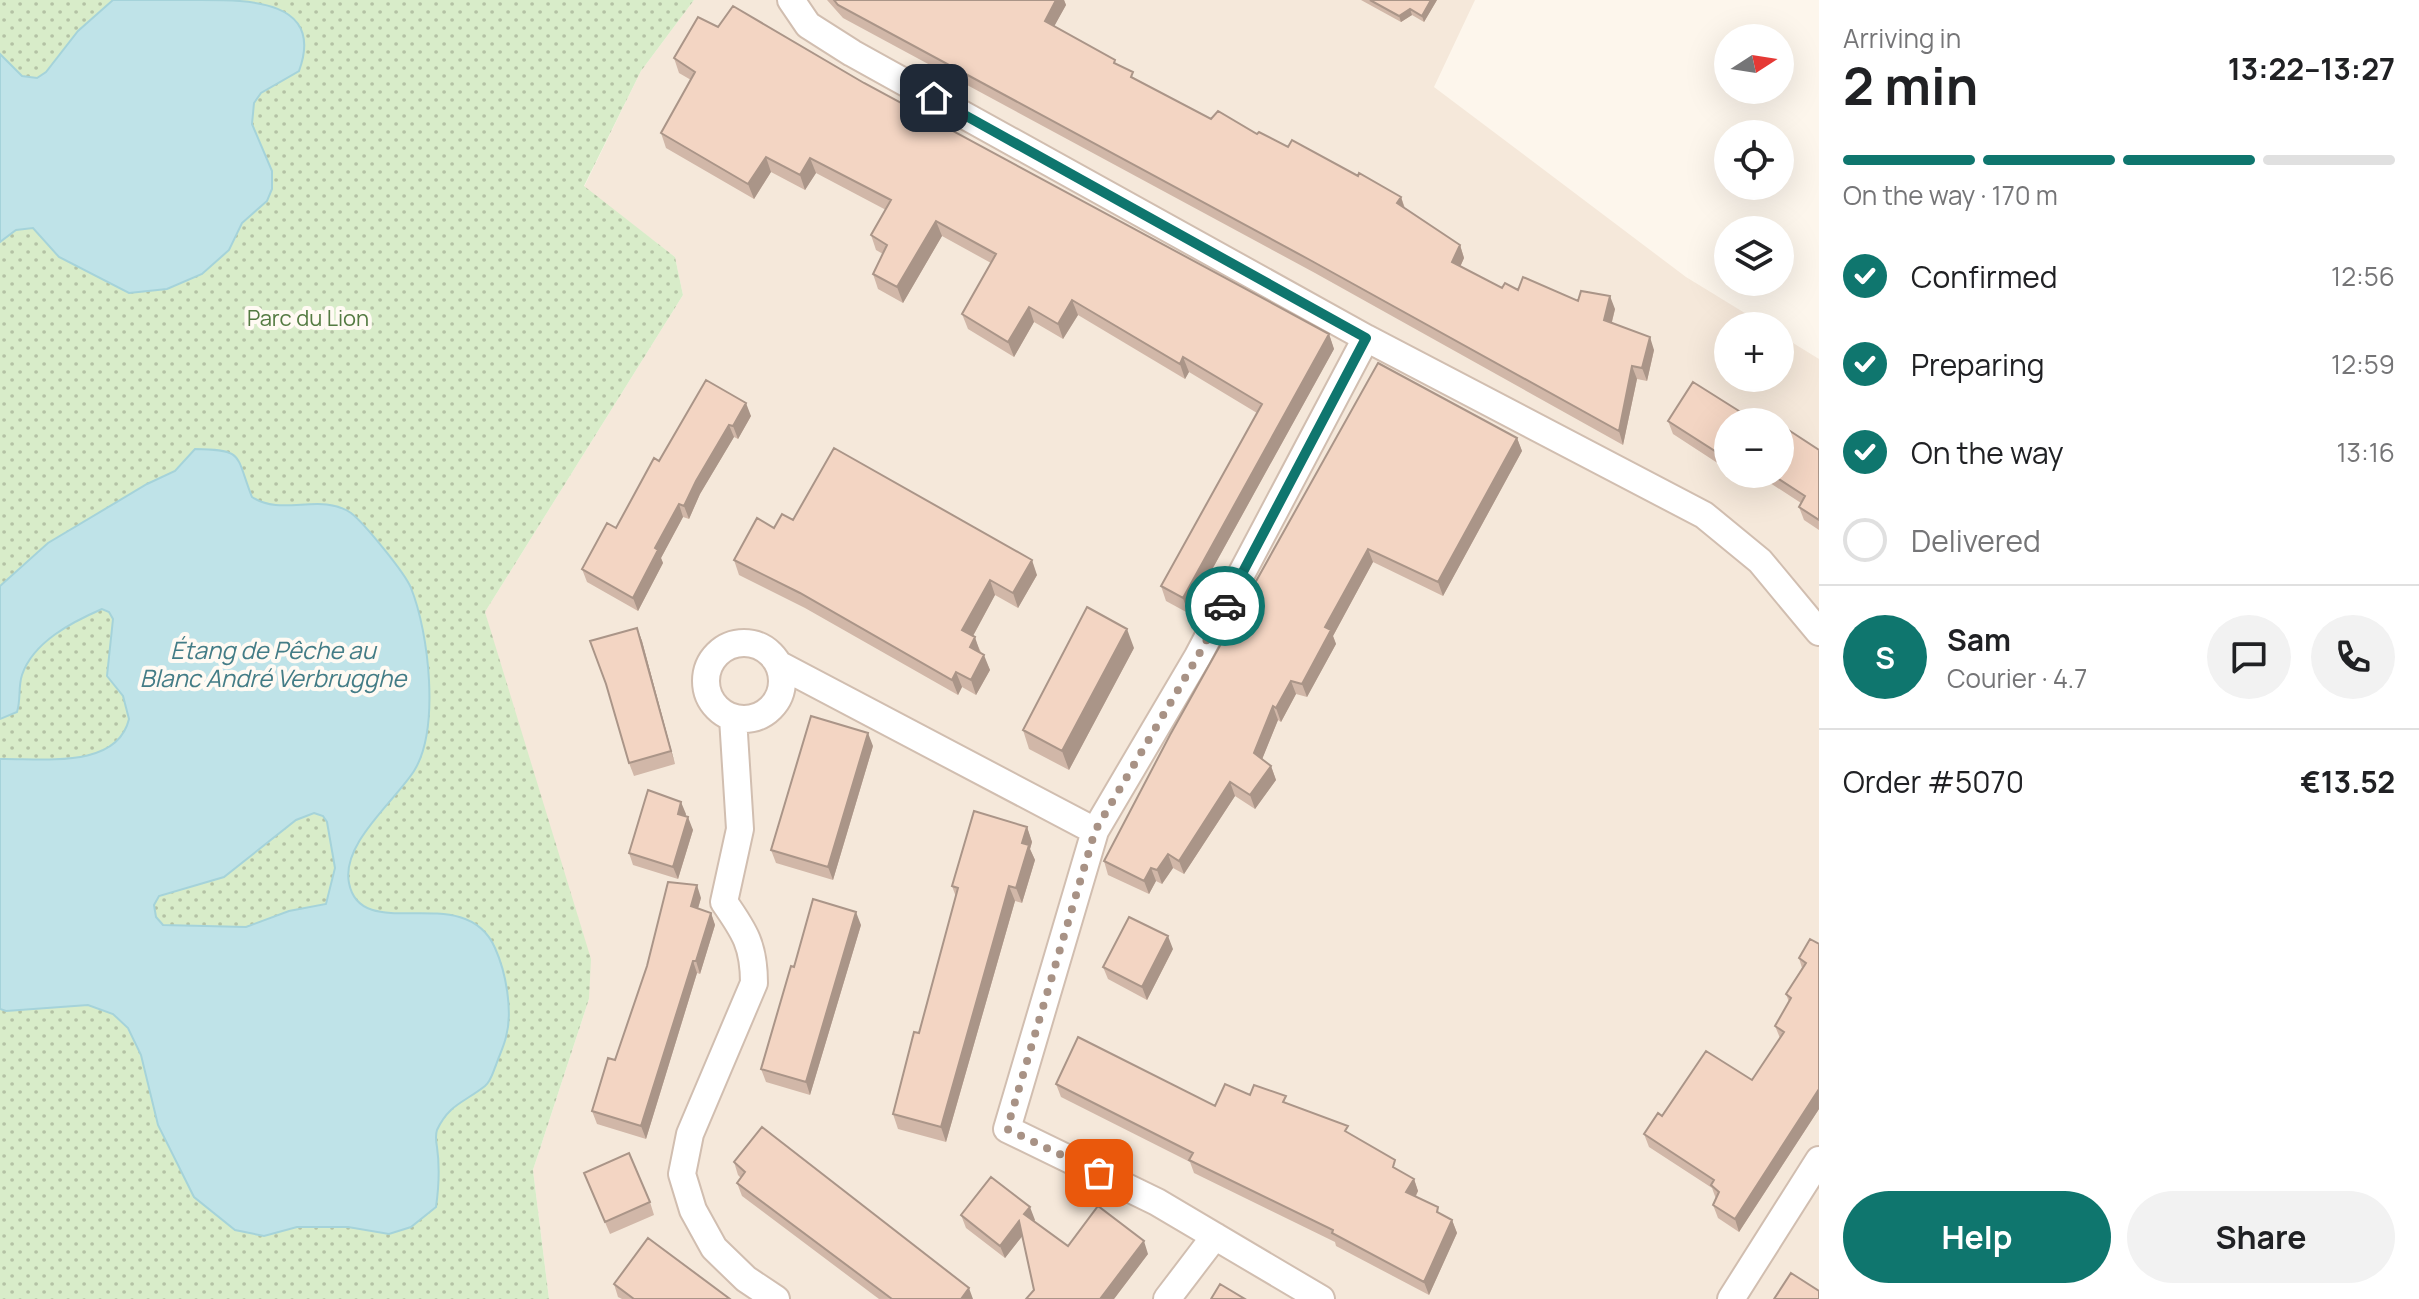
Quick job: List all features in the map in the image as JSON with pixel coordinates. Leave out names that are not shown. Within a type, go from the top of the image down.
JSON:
[{"type":"street","points":[[791,0],[808,25],[852,53],[1366,338],[1704,515],[1760,561],[1819,632]]},
{"type":"street","points":[[1321,1299],[1157,1202],[1007,1129],[1095,831],[1198,656],[1366,338]]},
{"type":"street","points":[[1798,606],[1819,647]]},
{"type":"street","points":[[780,665],[782,690],[774,706],[756,718],[733,718],[719,711],[707,693],[708,665],[719,651],[743,641],[767,649],[780,665],[1095,831]]},
{"type":"street","points":[[733,718],[740,829],[724,902],[742,928],[754,957],[754,983],[690,1134],[682,1174],[693,1210],[714,1248],[746,1279],[776,1299]]},
{"type":"street","points":[[1731,1299],[1819,1160]]},
{"type":"street","points":[[1167,1299],[1215,1236]]},
{"type":"shaded area","points":[[694,0],[1475,0],[1434,87],[1686,277],[1743,312],[1714,312],[1714,392],[1794,392],[1794,344],[1819,359],[1819,1299],[549,1299],[533,1170],[589,999],[485,612],[683,295],[675,257],[584,187],[641,71]]},
{"type":"green space","name":"Parc du Lion","points":[[0,0],[694,0],[641,71],[584,186],[675,257],[683,295],[485,612],[591,959],[589,999],[533,1170],[549,1299],[0,1299]]},
{"type":"water","points":[[113,0],[219,0],[260,4],[292,17],[301,30],[304,48],[299,71],[261,93],[254,103],[252,124],[272,171],[272,189],[267,201],[242,223],[229,250],[202,274],[167,289],[129,293],[59,257],[33,228],[16,230],[0,242],[0,54],[22,76],[37,78],[46,72],[78,31]]},
{"type":"water","name":"Étang de Pêche au Blanc André Verbrugghe","points":[[195,449],[223,451],[236,457],[252,497],[264,503],[327,504],[351,513],[401,571],[417,607],[429,681],[427,731],[422,753],[414,771],[371,824],[353,853],[349,883],[357,901],[373,910],[439,914],[461,918],[481,928],[499,958],[509,1016],[505,1040],[489,1082],[452,1109],[437,1130],[439,1177],[436,1207],[411,1227],[389,1234],[348,1227],[297,1227],[264,1236],[235,1230],[194,1197],[158,1125],[141,1055],[128,1028],[113,1014],[88,1005],[0,1009],[0,759],[75,758],[93,754],[109,747],[122,735],[129,719],[123,696],[107,676],[113,619],[109,612],[102,609],[66,627],[44,643],[27,663],[22,675],[17,712],[0,719],[0,586],[48,543],[147,484],[175,471]],"holes":[[[314,813],[323,816],[327,822],[335,868],[326,904],[289,911],[246,927],[163,925],[156,917],[154,905],[159,896],[224,877],[296,820]]]},
{"type":"building","points":[[834,0],[1056,0],[1045,21],[1115,60],[1114,63],[1133,72],[1131,77],[1211,119],[1218,111],[1257,134],[1259,132],[1288,147],[1292,140],[1401,197],[1397,203],[1460,245],[1452,262],[1502,288],[1505,283],[1518,290],[1523,277],[1578,301],[1581,291],[1610,296],[1604,320],[1650,337],[1642,368],[1632,366],[1619,431],[838,5]]},
{"type":"building","points":[[1370,0],[1431,0],[1422,16],[1410,9],[1399,16]]},
{"type":"building","points":[[733,6],[864,83],[1329,334],[1183,598],[1161,586],[1262,404],[1183,357],[1180,364],[1072,300],[1058,324],[1029,307],[1008,342],[962,314],[996,254],[936,221],[897,287],[873,274],[887,245],[871,235],[891,200],[810,158],[800,175],[766,157],[748,184],[661,133],[695,72],[674,58],[698,17],[718,27]]},
{"type":"building","points":[[1378,363],[1517,438],[1438,582],[1368,549],[1325,627],[1331,630],[1302,684],[1291,681],[1276,708],[1273,706],[1254,753],[1271,766],[1250,795],[1230,782],[1179,861],[1168,854],[1157,870],[1151,868],[1144,881],[1104,861],[1170,735]]},
{"type":"building","points":[[706,380],[746,403],[733,426],[729,425],[684,506],[679,504],[633,598],[582,569],[607,523],[616,528],[654,458],[659,461]]},
{"type":"building","points":[[1693,382],[1734,408],[1714,408],[1714,450],[1668,421]]},
{"type":"building","points":[[1794,434],[1819,450],[1819,520],[1799,507],[1805,496],[1793,488]]},
{"type":"building","points":[[834,448],[1032,560],[1013,593],[990,580],[962,630],[975,637],[970,647],[984,655],[971,680],[956,672],[952,680],[800,593],[734,560],[757,518],[774,528],[782,514],[793,520]]},
{"type":"building","points":[[1087,607],[1127,629],[1062,751],[1023,730]]},
{"type":"building","points":[[637,628],[671,751],[629,763],[590,641]]},
{"type":"building","points":[[811,716],[868,733],[828,867],[771,850]]},
{"type":"building","points":[[648,790],[681,802],[678,814],[688,817],[673,867],[629,853]]},
{"type":"building","points":[[974,811],[1027,827],[1022,843],[1029,845],[1016,888],[1009,886],[941,1127],[893,1114],[914,1032],[919,1033],[958,888],[952,886]]},
{"type":"building","points":[[668,882],[697,885],[691,906],[711,913],[641,1126],[592,1111],[608,1058],[615,1060],[647,966]]},
{"type":"building","points":[[813,899],[856,912],[806,1082],[761,1069]]},
{"type":"building","points":[[1129,917],[1168,936],[1142,987],[1103,967]]},
{"type":"building","points":[[1810,939],[1819,944],[1819,1089],[1735,1219],[1713,1205],[1719,1192],[1711,1185],[1714,1180],[1644,1134],[1658,1113],[1662,1116],[1706,1051],[1752,1080],[1784,1032],[1775,1026],[1791,998],[1786,994],[1806,963],[1799,958]]},
{"type":"building","points":[[1078,1037],[1215,1106],[1225,1084],[1250,1095],[1254,1085],[1286,1096],[1283,1102],[1348,1126],[1345,1131],[1395,1160],[1393,1167],[1414,1179],[1406,1192],[1438,1207],[1437,1212],[1452,1220],[1424,1282],[1332,1233],[1333,1230],[1189,1160],[1193,1153],[1056,1084]]},
{"type":"building","points":[[762,1127],[969,1288],[961,1299],[892,1299],[737,1183],[745,1172],[734,1162]]},
{"type":"building","points":[[629,1153],[650,1202],[605,1222],[584,1173]]},
{"type":"building","points":[[991,1177],[1030,1207],[1024,1214],[1068,1246],[1098,1206],[1144,1241],[1100,1299],[1026,1299],[1034,1290],[1019,1221],[1000,1246],[961,1215]]},
{"type":"building","points":[[648,1238],[730,1299],[634,1299],[614,1284]]},
{"type":"building","points":[[1791,1273],[1819,1291],[1819,1299],[1774,1299]]},
{"type":"building","points":[[1220,1284],[1245,1299],[1211,1299]]},
{"type":"way so far","points":[[1099,1173],[1007,1129],[1095,831],[1225,606]]},
{"type":"route","points":[[934,98],[1366,338],[1225,606]]}]
